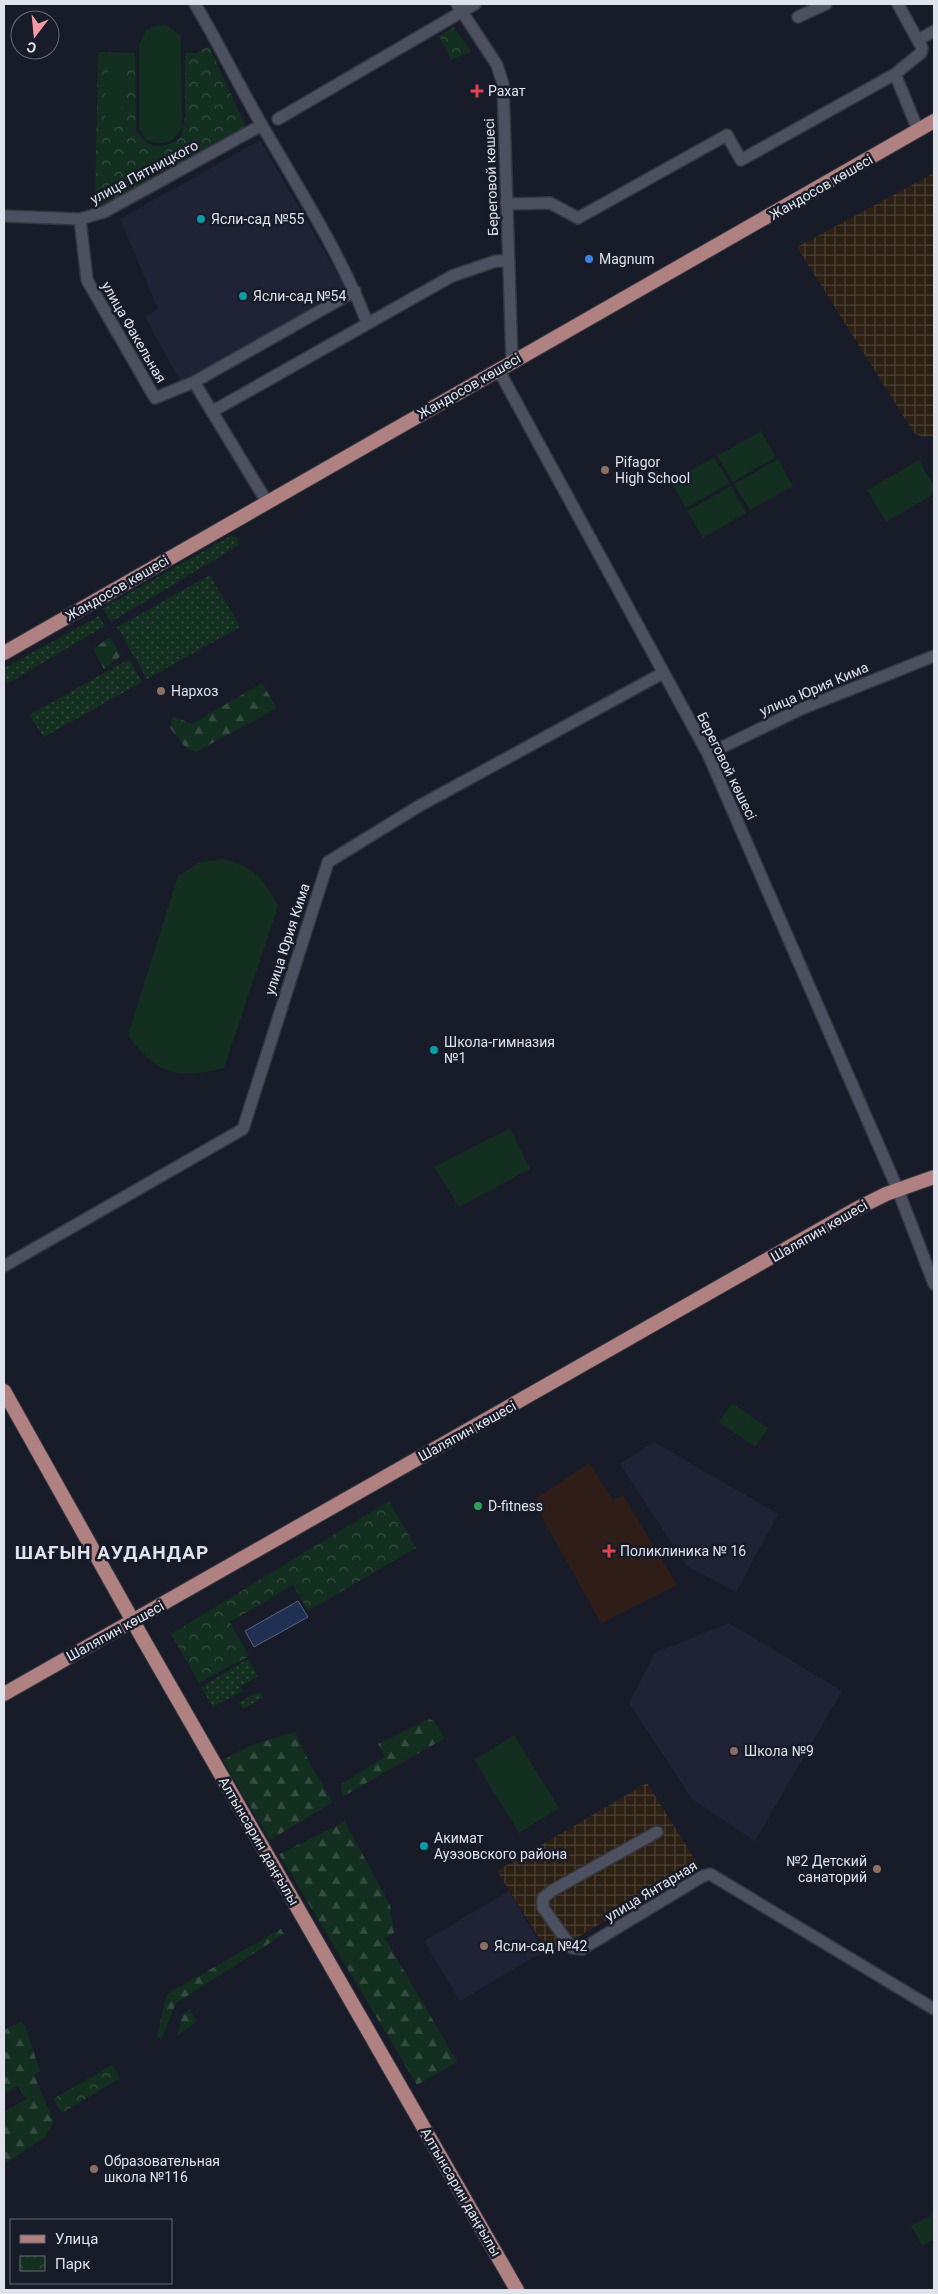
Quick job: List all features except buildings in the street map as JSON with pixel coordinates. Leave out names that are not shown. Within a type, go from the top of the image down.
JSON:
[{"type":"main road","name":"Жандосов көшесі","points":[[4,653],[934,121]]},
{"type":"main road","name":"Шаляпин көшесі","points":[[4,1694],[856,1209],[898,1190],[934,1177]]},
{"type":"main road","name":"Алтынсарин даңғылы","points":[[4,1390],[517,2290]]},
{"type":"street","points":[[194,4],[309,205],[355,290],[367,322]]},
{"type":"street","points":[[278,119],[460,7],[475,4]]},
{"type":"street","points":[[798,18],[826,4]]},
{"type":"street","points":[[506,204],[550,203],[578,218],[726,136],[741,160],[895,74],[921,53],[918,40],[898,4]]},
{"type":"street","name":"Береговой көшесі","points":[[460,7],[497,65],[502,77],[512,361]]},
{"type":"street","points":[[918,40],[934,31]]},
{"type":"street","points":[[895,74],[918,130]]},
{"type":"street","name":"улица Пятницкого","points":[[4,216],[80,220],[104,212],[262,125]]},
{"type":"street","name":"улица Факельная","points":[[80,220],[87,280],[155,398],[194,382]]},
{"type":"street","points":[[213,411],[367,322],[452,276],[496,260],[509,260]]},
{"type":"street","points":[[267,502],[194,382],[355,290]]},
{"type":"street","name":"Береговой көшесі","points":[[498,370],[708,754],[898,1190],[934,1284]]},
{"type":"street","name":"улица Юрия Кима","points":[[708,754],[801,709],[934,656]]},
{"type":"street","name":"улица Юрия Кима","points":[[4,1266],[242,1129],[328,862],[420,806],[663,674]]},
{"type":"street","name":"улица Янтарная","points":[[657,1832],[553,1890],[543,1898],[542,1908],[572,1948],[582,1949],[710,1874],[934,2009]]},
{"type":"shaded area","points":[[260,140],[346,289],[181,382],[145,317],[158,309],[120,219]]},
{"type":"shaded area","points":[[934,173],[934,436],[922,437],[914,433],[797,247]]},
{"type":"shaded area","points":[[654,1442],[778,1514],[736,1592],[687,1566],[620,1464]]},
{"type":"shaded area","name":"Поликлиника № 16","points":[[589,1463],[613,1500],[623,1495],[677,1585],[601,1623],[533,1501]]},
{"type":"shaded area","name":"Школа №9","points":[[729,1623],[842,1691],[755,1841],[692,1799],[629,1703],[655,1653]]},
{"type":"shaded area","points":[[647,1783],[699,1866],[549,1954],[497,1871]]},
{"type":"shaded area","name":"Ясли-сад №42","points":[[509,1891],[544,1951],[460,2001],[424,1941]]},
{"type":"green space","points":[[165,25],[181,36],[182,127],[172,140],[158,143],[146,140],[139,128],[139,45],[146,30],[154,26]]},
{"type":"green space","points":[[454,27],[471,52],[451,60],[439,36]]},
{"type":"green space","points":[[209,46],[246,127],[148,182],[95,208],[98,52],[135,53],[136,131],[151,145],[162,146],[181,137],[185,117],[185,53],[197,53]]},
{"type":"green space","points":[[108,58],[124,58],[123,90],[107,90]]},
{"type":"green space","points":[[106,93],[123,94],[122,126],[105,125]]},
{"type":"green space","points":[[761,431],[776,457],[733,482],[717,456]]},
{"type":"green space","points":[[714,457],[730,483],[686,508],[671,482]]},
{"type":"green space","points":[[778,459],[793,486],[750,510],[734,484]]},
{"type":"green space","points":[[919,460],[934,486],[934,494],[886,522],[867,490]]},
{"type":"green space","points":[[731,486],[746,513],[703,538],[687,511]]},
{"type":"green space","points":[[232,535],[237,538],[239,545],[111,622],[103,608]]},
{"type":"green space","points":[[210,575],[240,627],[147,679],[117,627]]},
{"type":"green space","points":[[99,616],[105,626],[7,684],[4,679],[4,668]]},
{"type":"green space","points":[[110,637],[121,656],[104,669],[93,649]]},
{"type":"green space","points":[[129,659],[142,682],[44,737],[30,717],[31,714]]},
{"type":"green space","points":[[262,683],[277,708],[196,752],[187,749],[170,728],[173,716],[192,724]]},
{"type":"green space","points":[[224,859],[244,866],[257,875],[267,887],[278,906],[224,1068],[193,1073],[169,1071],[158,1066],[148,1058],[128,1035],[178,876],[200,862]]},
{"type":"green space","points":[[510,1128],[530,1169],[459,1207],[434,1167]]},
{"type":"green space","points":[[732,1403],[768,1428],[755,1447],[719,1422]]},
{"type":"green space","points":[[389,1501],[416,1548],[308,1611],[293,1585],[230,1622],[249,1656],[199,1683],[171,1634]]},
{"type":"green space","points":[[248,1659],[258,1676],[240,1687],[243,1691],[213,1707],[201,1687]]},
{"type":"green space","points":[[259,1692],[263,1698],[243,1709],[239,1702]]},
{"type":"green space","points":[[429,1719],[434,1721],[445,1738],[342,1797],[341,1784],[385,1757],[378,1744]]},
{"type":"green space","points":[[295,1732],[310,1764],[333,1802],[270,1840],[223,1760],[249,1746]]},
{"type":"green space","points":[[514,1735],[559,1808],[519,1833],[474,1760]]},
{"type":"green space","points":[[345,1822],[390,1905],[394,1933],[385,1938],[457,2062],[417,2085],[279,1854]]},
{"type":"green space","points":[[281,1929],[284,1934],[176,2003],[161,2040],[157,2035],[167,1994]]},
{"type":"green space","points":[[190,2009],[196,2022],[177,2036],[182,2016]]},
{"type":"green space","points":[[21,2022],[25,2025],[40,2071],[34,2075],[54,2122],[45,2137],[4,2164],[4,2112],[26,2099],[18,2086],[4,2094],[4,2030]]},
{"type":"green space","points":[[112,2065],[120,2078],[62,2113],[53,2099]]},
{"type":"green space","points":[[934,2214],[934,2239],[922,2246],[911,2226]]},
{"type":"water","points":[[298,1601],[308,1617],[254,1647],[245,1631]]},
{"type":"place","name":"Рахат","points":[[477,91]]},
{"type":"place","name":"Ясли-сад №55","points":[[201,219]]},
{"type":"place","name":"Magnum","points":[[589,259]]},
{"type":"place","name":"Ясли-сад №54","points":[[243,296]]},
{"type":"place","name":"Pifagor High School","points":[[605,470]]},
{"type":"place","name":"Нархоз","points":[[161,691]]},
{"type":"place","name":"Школа-гимназия №1","points":[[434,1050]]},
{"type":"place","name":"D-fitness","points":[[478,1506]]},
{"type":"place","name":"Поликлиника № 16","points":[[609,1551]]},
{"type":"place","name":"Школа №9","points":[[734,1751]]},
{"type":"place","name":"Акимат Ауэзовского района","points":[[424,1846]]},
{"type":"place","name":"№2 Детский санаторий","points":[[877,1869]]},
{"type":"place","name":"Ясли-сад №42","points":[[484,1946]]},
{"type":"place","name":"Образовательная школа №116","points":[[94,2169]]},
{"type":"district","name":"ШАҒЫН АУДАНДАР","points":[[112,1552]]}]
